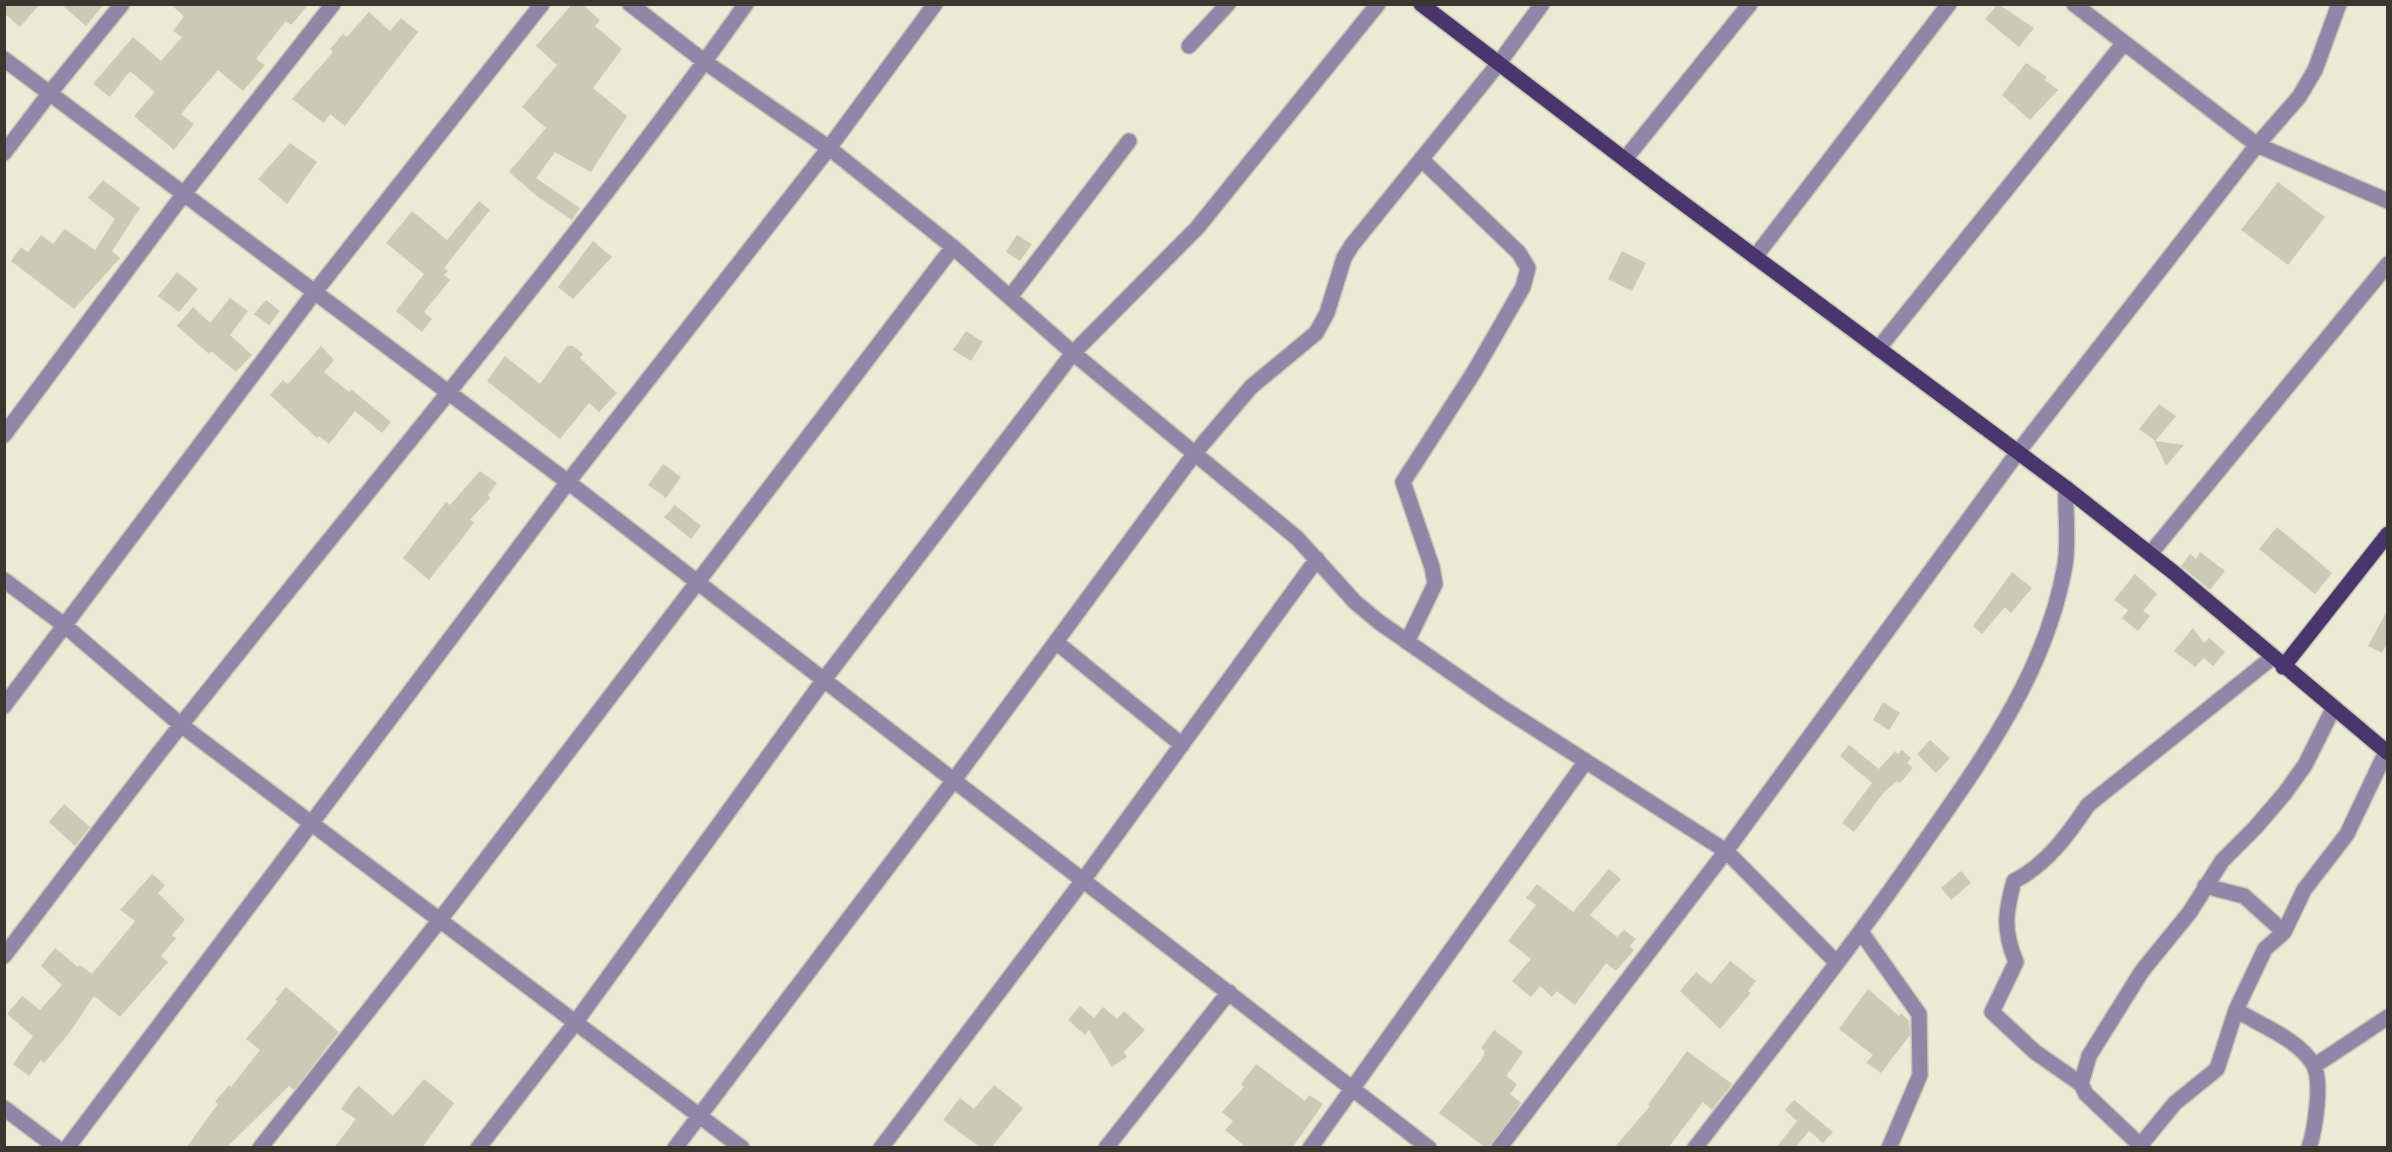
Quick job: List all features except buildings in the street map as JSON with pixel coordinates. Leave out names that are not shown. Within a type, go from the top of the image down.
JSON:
[{"type":"main road","points":[[1421,4],[1755,257],[2066,488],[2150,554],[2387,753]]},
{"type":"main road","points":[[2278,662],[2388,534]]},
{"type":"street","points":[[4,153],[122,4]]},
{"type":"street","points":[[4,435],[183,195],[333,4]]},
{"type":"street","points":[[4,706],[314,293],[542,4]]},
{"type":"street","points":[[630,4],[705,62],[829,148],[952,247],[1073,353],[1297,538],[1355,602],[1407,642],[1498,705],[1726,851],[1837,963]]},
{"type":"street","points":[[4,956],[181,725],[449,395],[705,62],[746,4]]},
{"type":"street","points":[[67,1148],[568,482],[829,148],[935,4]]},
{"type":"street","points":[[1189,46],[1227,4]]},
{"type":"street","points":[[478,1148],[575,1023],[823,681],[1073,353],[1197,228],[1377,4]]},
{"type":"street","points":[[675,1148],[954,780],[1196,453],[1251,387],[1316,333],[1327,313],[1348,252],[1499,63],[1542,4]]},
{"type":"street","points":[[1625,159],[1749,4]]},
{"type":"street","points":[[1755,257],[1949,4]]},
{"type":"street","points":[[2074,4],[2257,145],[2388,201]]},
{"type":"street","points":[[1499,1148],[1726,851],[2018,452],[2257,145],[2299,97],[2315,70],[2338,4]]},
{"type":"street","points":[[1878,349],[2124,43]]},
{"type":"street","points":[[4,60],[568,482],[1429,1148]]},
{"type":"street","points":[[1010,297],[1129,141]]},
{"type":"street","points":[[1407,642],[1435,584],[1432,567],[1403,482],[1474,372],[1523,287],[1528,268],[1519,253],[1421,159]]},
{"type":"street","points":[[260,1148],[439,921],[952,247]]},
{"type":"street","points":[[2150,554],[2388,264]]},
{"type":"street","points":[[1695,1148],[1861,932],[1997,739],[2030,673],[2049,625],[2065,564],[2066,488]]},
{"type":"street","points":[[881,1148],[1084,879],[1317,559]]},
{"type":"street","points":[[4,580],[63,625],[181,725],[741,1148]]},
{"type":"street","points":[[1056,642],[1182,745]]},
{"type":"street","points":[[2278,662],[2088,806],[2069,834],[2034,871],[2014,881],[2006,910],[2006,938],[2016,962],[1992,1012],[2035,1052],[2081,1084],[2086,1094],[2140,1147],[2175,1103],[2217,1069],[2236,1010],[2265,949],[2284,932],[2304,890],[2347,834],[2387,753]]},
{"type":"street","points":[[2081,1084],[2090,1056],[2142,971],[2190,912],[2222,861],[2285,793],[2305,765],[2333,709]]},
{"type":"street","points":[[1310,1148],[1586,761]]},
{"type":"street","points":[[2205,886],[2244,896],[2284,932]]},
{"type":"street","points":[[1861,932],[1919,1014],[1920,1075],[1890,1148]]},
{"type":"street","points":[[1106,1148],[1229,992]]},
{"type":"street","points":[[2236,1010],[2299,1048],[2314,1066],[2317,1096],[2316,1128],[2309,1148]]},
{"type":"street","points":[[2314,1066],[2388,1017]]},
{"type":"street","points":[[4,1108],[57,1148]]}]
